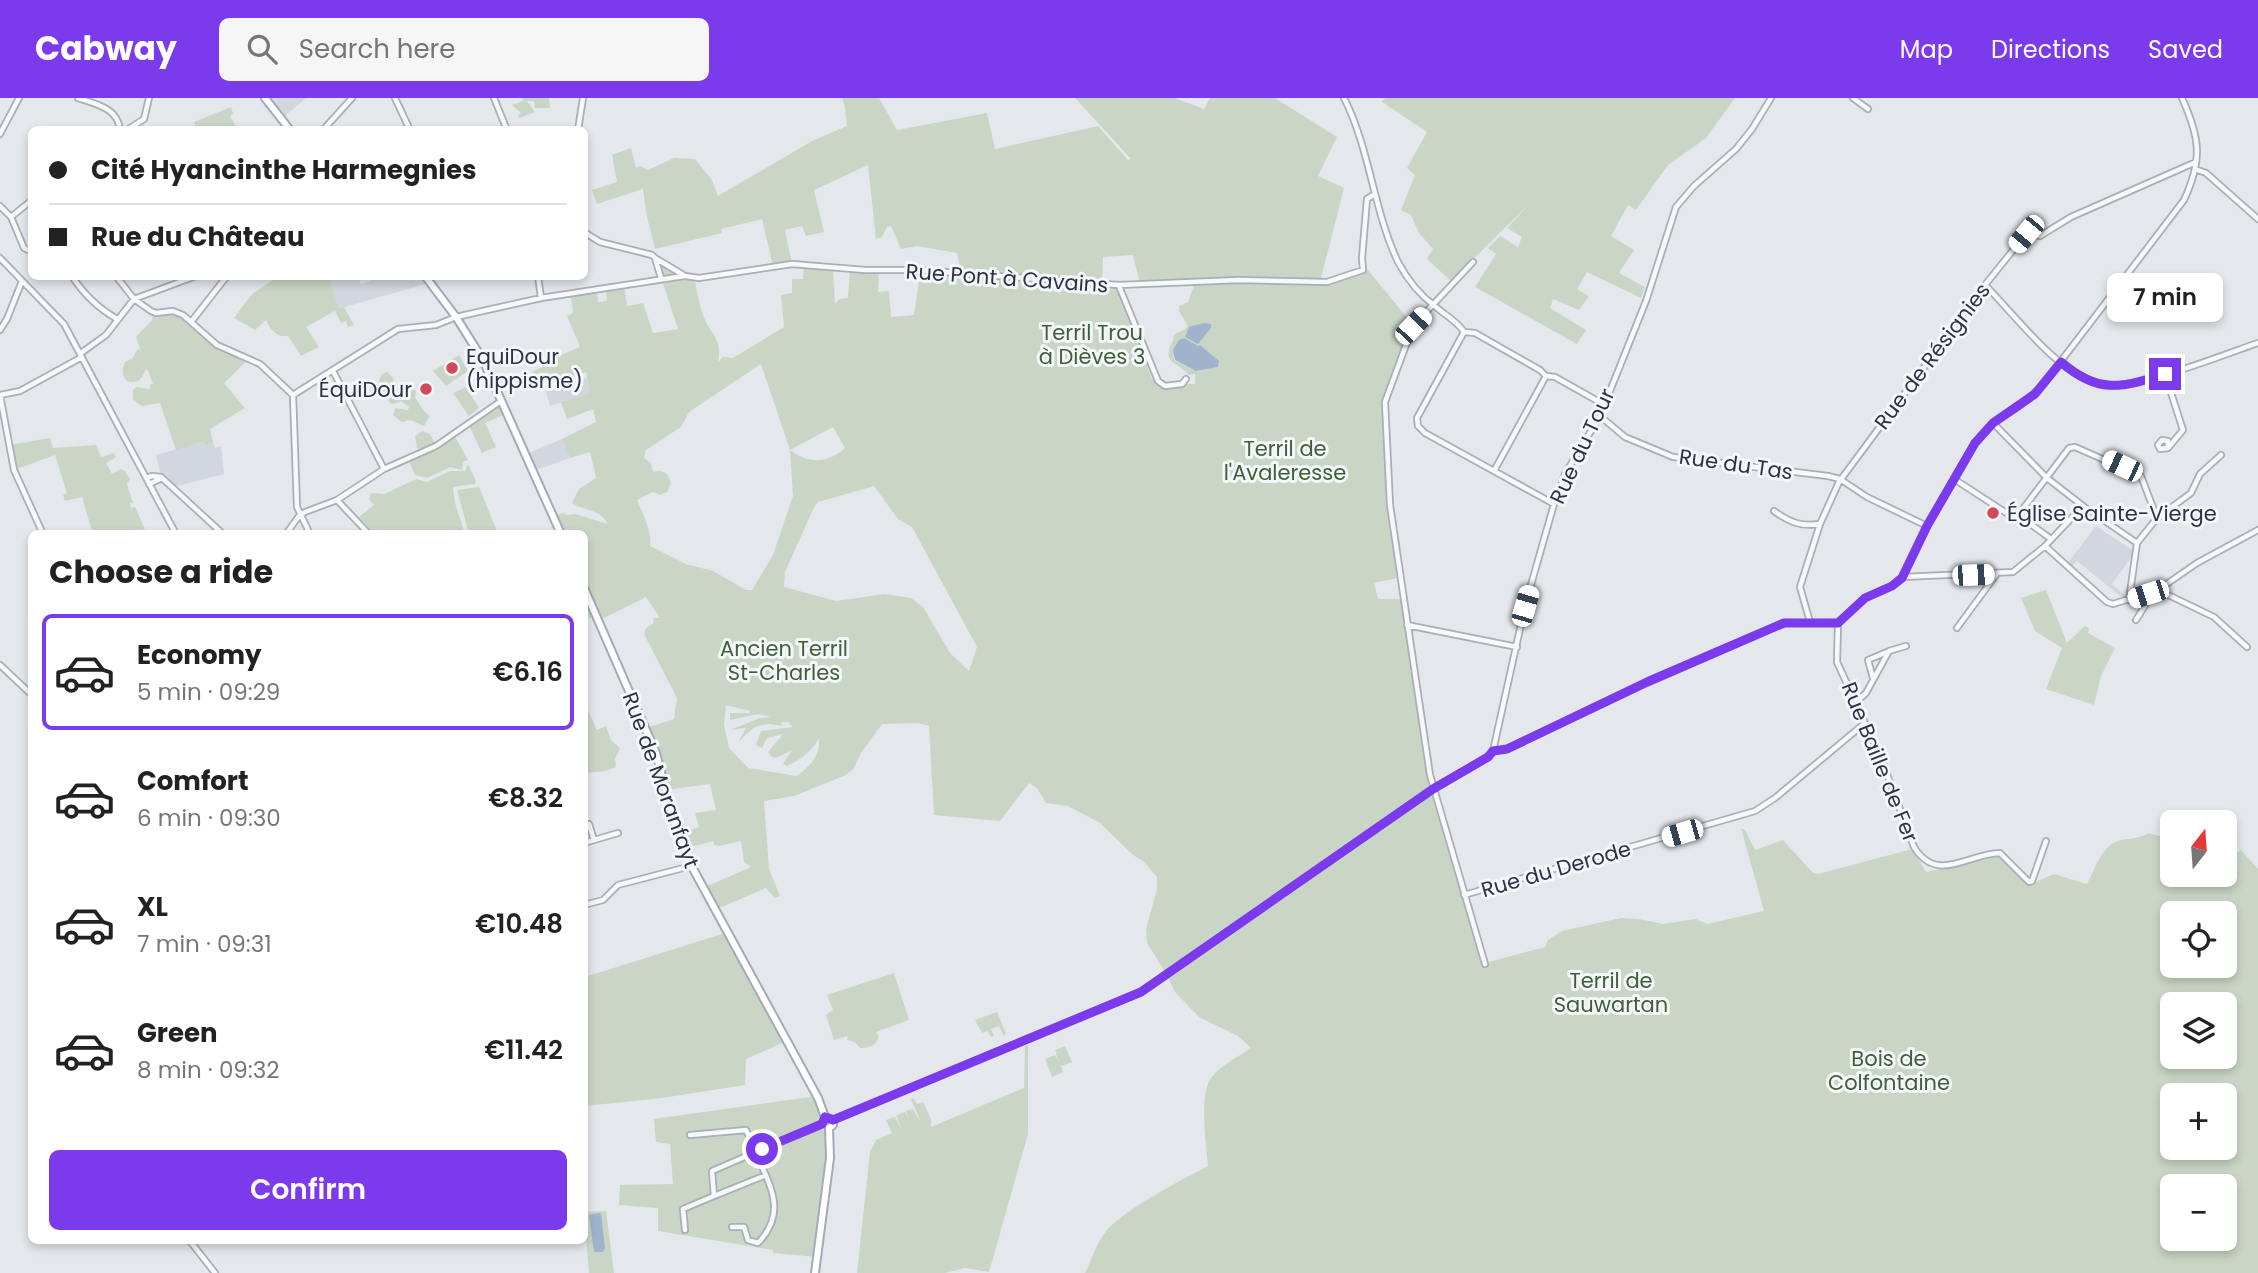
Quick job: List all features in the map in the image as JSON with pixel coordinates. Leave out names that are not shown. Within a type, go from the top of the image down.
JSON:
[{"type":"main road","points":[[265,98],[287,126]]},
{"type":"main road","points":[[428,280],[456,317],[483,360],[559,530]]},
{"type":"main road","name":"Rue de Moranfayt","points":[[588,597],[656,753],[677,834],[691,866],[818,1098],[824,1120]]},
{"type":"main road","points":[[824,1120],[833,1120],[833,1125],[829,1128]]},
{"type":"main road","points":[[815,1273],[830,1158],[829,1128],[824,1120]]},
{"type":"street","points":[[0,134],[19,98]]},
{"type":"street","points":[[78,98],[112,111],[120,126]]},
{"type":"street","points":[[133,126],[144,119],[149,98]]},
{"type":"street","points":[[327,126],[352,98]]},
{"type":"street","points":[[395,98],[408,126]]},
{"type":"street","points":[[494,98],[505,126]]},
{"type":"street","points":[[579,126],[583,98]]},
{"type":"street","points":[[1344,98],[1356,122],[1375,194],[1399,262],[1416,288],[1464,332]]},
{"type":"street","name":"Rue du Tour","points":[[1493,751],[1525,606],[1554,504],[1565,474],[1600,416],[1646,301],[1676,207],[1694,186],[1736,149],[1771,98]]},
{"type":"street","points":[[1853,98],[1868,109]]},
{"type":"street","points":[[833,1120],[1141,992],[1433,789],[1488,757],[1493,751],[1507,749],[1647,682],[1784,623],[1838,623],[1865,598],[1892,586],[1902,578],[1927,526],[1975,443],[1993,423],[2035,394],[2184,200],[2199,148],[2195,129],[2182,98]]},
{"type":"street","name":"Rue de Résignies","points":[[1819,524],[1840,481],[2026,234],[2040,236],[2071,218],[2197,162]]},
{"type":"street","points":[[2195,169],[2206,173],[2258,219]]},
{"type":"street","name":"Rue Pont à Cavains","points":[[293,395],[393,331],[436,325],[456,317],[541,298],[662,278],[699,278],[792,264],[1119,285],[1250,279],[1327,282],[1363,270],[1367,199],[1375,194]]},
{"type":"street","points":[[11,218],[28,203]]},
{"type":"street","points":[[0,206],[11,218],[24,248],[28,250]]},
{"type":"street","points":[[588,234],[600,242],[650,254],[685,276]]},
{"type":"street","points":[[0,258],[59,316],[174,530]]},
{"type":"street","points":[[655,258],[662,278]]},
{"type":"street","points":[[1473,262],[1413,326],[1385,402],[1390,505],[1433,789],[1485,964]]},
{"type":"street","points":[[75,280],[85,295],[117,319]]},
{"type":"street","points":[[120,280],[134,299],[153,313],[176,312],[217,345],[260,363],[293,395],[297,507],[308,530]]},
{"type":"street","points":[[41,530],[15,470],[0,395],[20,391],[82,355],[106,335],[134,299],[185,280]]},
{"type":"street","points":[[191,322],[224,280]]},
{"type":"street","points":[[539,280],[541,298]]},
{"type":"street","points":[[0,330],[22,281]]},
{"type":"street","points":[[1119,285],[1155,376],[1165,386],[1182,384],[1186,379]]},
{"type":"street","points":[[1985,285],[2040,344],[2061,362],[2087,380],[2104,386],[2125,386],[2258,343]]},
{"type":"street","points":[[1464,332],[1475,333],[1546,376],[1555,377],[1603,404]]},
{"type":"street","points":[[1464,332],[1416,422],[1420,430],[1554,504]]},
{"type":"street","points":[[333,371],[384,469]]},
{"type":"street","points":[[2165,374],[2183,430],[2168,448]]},
{"type":"street","points":[[1494,471],[1546,376]]},
{"type":"street","points":[[289,530],[299,516],[337,500],[384,469],[443,442],[502,400]]},
{"type":"street","name":"Rue du Tas","points":[[1600,416],[1625,437],[1673,457],[1828,476],[1840,481]]},
{"type":"street","points":[[1993,423],[2047,478],[2137,543]]},
{"type":"street","points":[[2016,517],[2071,446],[2141,476],[2157,518]]},
{"type":"street","points":[[2129,600],[2137,543],[2157,518],[2190,493],[2200,474],[2221,454]]},
{"type":"street","points":[[146,478],[162,478],[219,530]]},
{"type":"street","points":[[149,484],[162,478]]},
{"type":"street","points":[[1954,480],[2025,520],[2051,539]]},
{"type":"street","points":[[1840,481],[1927,526]]},
{"type":"street","points":[[337,500],[365,530]]},
{"type":"street","points":[[1902,578],[2013,572],[2045,545],[2083,506]]},
{"type":"street","points":[[1774,511],[1794,523],[1808,526],[1819,524],[1800,587],[1810,622]]},
{"type":"street","points":[[2045,545],[2110,604],[2158,590],[2197,563],[2258,530]]},
{"type":"street","points":[[1957,628],[1996,575]]},
{"type":"street","points":[[2158,590],[2214,617],[2247,647]]},
{"type":"street","points":[[2136,620],[2146,604],[2148,594]]},
{"type":"street","name":"Rue Baille de Fer","points":[[1838,623],[1837,662],[1881,758],[1914,847],[1923,859],[1932,865],[1943,865],[2000,853],[2029,883],[2046,841]]},
{"type":"street","points":[[1407,625],[1517,647]]},
{"type":"street","points":[[1873,679],[1868,660],[1906,646]]},
{"type":"street","points":[[1856,702],[1866,693],[1889,652]]},
{"type":"street","points":[[0,665],[28,691]]},
{"type":"street","name":"Rue du Derode","points":[[1464,895],[1755,811],[1775,798],[1865,723]]},
{"type":"street","points":[[588,824],[594,840]]},
{"type":"street","points":[[588,842],[618,833]]},
{"type":"street","points":[[588,904],[603,900],[618,885],[691,866]]},
{"type":"street","points":[[762,1149],[824,1120]]},
{"type":"street","points":[[690,1135],[746,1130],[753,1145]]},
{"type":"street","points":[[753,1145],[762,1149]]},
{"type":"street","points":[[749,1155],[749,1149],[753,1145]]},
{"type":"street","points":[[758,1158],[762,1149]]},
{"type":"street","points":[[749,1155],[758,1158]]},
{"type":"street","points":[[714,1196],[712,1171],[749,1155]]},
{"type":"street","points":[[732,1227],[744,1227],[748,1240],[752,1243],[761,1240],[772,1220],[775,1201],[758,1158]]},
{"type":"street","points":[[685,1230],[683,1209],[766,1174]]},
{"type":"street","points":[[192,1244],[215,1273]]},
{"type":"shaded area","points":[[270,98],[306,98],[285,116]]},
{"type":"shaded area","points":[[331,280],[359,280],[361,284],[372,280],[429,281],[425,284],[338,309]]},
{"type":"shaded area","points":[[587,378],[590,393],[550,406],[546,391]]},
{"type":"shaded area","points":[[562,439],[570,458],[533,471],[526,454]]},
{"type":"shaded area","points":[[204,441],[206,444],[213,442],[215,448],[221,446],[224,474],[173,487],[161,477],[156,455]]},
{"type":"shaded area","points":[[2096,526],[2135,552],[2112,584],[2126,596],[2124,599],[2077,561],[2071,567],[2067,564]]},
{"type":"green space","points":[[522,98],[549,98],[550,108],[535,108],[534,101],[527,101],[535,112],[519,118],[521,113],[512,105],[523,101]]},
{"type":"green space","points":[[842,98],[879,98],[897,130],[987,113],[995,149],[1098,126],[1128,160],[1131,159],[1075,98],[1175,98],[1204,109],[1210,98],[1275,98],[1337,137],[1318,176],[1344,188],[1320,282],[1263,278],[1140,283],[1133,255],[1103,257],[1102,283],[964,273],[957,253],[917,246],[901,249],[891,226],[887,227],[882,237],[876,239],[868,165],[814,190],[824,232],[806,236],[802,226],[785,230],[792,264],[773,266],[762,219],[721,229],[722,233],[655,249],[643,189],[597,204],[592,190],[617,182],[612,155],[631,148],[636,168],[640,166],[648,170],[674,158],[695,159],[712,180],[718,196],[812,141],[847,126]]},
{"type":"green space","points":[[1385,98],[1735,98],[1706,138],[1668,165],[1636,210],[1628,205],[1611,236],[1634,250],[1619,273],[1645,287],[1641,298],[1587,272],[1577,289],[1589,296],[1579,310],[1553,299],[1550,308],[1586,330],[1577,344],[1475,287],[1496,254],[1488,248],[1500,236],[1518,247],[1522,237],[1507,228],[1531,202],[1451,281],[1427,259],[1433,249],[1419,233],[1411,215],[1401,210],[1415,175],[1407,168],[1427,132],[1382,102]]},
{"type":"green space","points":[[231,107],[233,113],[230,116],[236,126],[195,126],[194,122]]},
{"type":"green space","name":"Bois de Colfontaine","points":[[660,262],[676,273],[675,276],[692,277],[695,281],[703,315],[719,347],[718,362],[723,357],[733,358],[784,327],[781,295],[792,293],[792,279],[803,279],[804,265],[833,268],[835,304],[839,299],[848,298],[850,269],[879,271],[878,292],[889,291],[891,317],[914,315],[920,274],[923,272],[1118,286],[1152,379],[1160,384],[1195,384],[1195,374],[1189,375],[1171,361],[1168,353],[1174,335],[1188,326],[1179,306],[1188,302],[1195,283],[1329,283],[1367,269],[1414,326],[1383,402],[1387,505],[1397,578],[1374,583],[1378,599],[1401,599],[1427,775],[1430,776],[1485,963],[1545,947],[1548,940],[1562,931],[1621,918],[1663,924],[1696,919],[1707,924],[1764,911],[1741,828],[1745,830],[1755,850],[1783,840],[1813,873],[1818,874],[1912,849],[1926,872],[1998,857],[2007,861],[2028,885],[2054,874],[2087,884],[2100,858],[2109,847],[2121,840],[2149,833],[2160,836],[2160,887],[2237,887],[2237,853],[2241,850],[2258,869],[2258,1273],[1085,1273],[1101,1238],[1112,1225],[1152,1197],[1208,1166],[1204,1120],[1207,1086],[1220,1069],[1251,1048],[1238,1036],[1199,1017],[1175,992],[1147,943],[1146,929],[1157,889],[1157,877],[1143,861],[1133,855],[1100,823],[1068,806],[1046,803],[1037,788],[1029,783],[1000,821],[934,815],[929,726],[918,723],[882,724],[861,753],[854,768],[846,775],[794,796],[764,801],[769,869],[780,896],[775,898],[766,888],[715,910],[703,888],[751,867],[744,862],[741,841],[719,846],[714,845],[713,841],[683,849],[677,834],[699,827],[695,813],[716,810],[710,784],[665,790],[646,728],[674,719],[677,698],[644,634],[646,628],[653,624],[654,618],[660,618],[646,597],[604,618],[598,619],[596,615],[588,619],[588,530],[559,530],[553,515],[575,514],[608,524],[601,515],[572,503],[579,489],[596,478],[590,452],[570,458],[562,439],[596,422],[593,409],[567,419],[561,402],[590,393],[586,372],[537,388],[532,372],[548,364],[547,361],[580,347],[567,316],[573,313],[571,296],[597,292],[598,302],[607,301],[606,289],[624,286],[627,306],[643,303],[653,333],[678,329],[657,265]],"holes":[[[1173,356],[1217,362],[1216,367],[1197,371],[1175,361]],[[761,364],[790,450],[793,496],[773,555],[752,590],[746,590],[713,571],[686,564],[650,546],[648,529],[637,500],[653,492],[660,495],[667,492],[671,484],[665,473],[653,472],[651,463],[644,458],[646,450],[681,427],[689,412]],[[833,427],[845,448],[825,459],[811,460],[790,450]],[[874,486],[898,519],[912,527],[977,647],[969,671],[950,653],[923,607],[911,598],[885,594],[836,601],[784,587],[785,572],[818,502]],[[726,705],[750,711],[730,713],[730,720],[759,714],[771,717],[760,718],[730,730],[746,728],[738,743],[757,727],[767,724],[781,726],[782,722],[788,722],[793,727],[761,731],[756,745],[762,748],[767,738],[783,734],[768,752],[776,758],[792,750],[783,764],[787,766],[806,755],[819,738],[814,760],[797,776],[748,768],[729,748],[724,725]]]},
{"type":"green space","points":[[273,280],[331,280],[338,308],[344,307],[354,325],[348,327],[346,321],[341,323],[335,311],[306,327],[319,347],[301,356],[288,336],[275,332],[266,320],[255,330],[234,318],[252,294]]},
{"type":"green space","points":[[153,313],[179,313],[208,339],[249,359],[224,383],[245,408],[210,429],[213,442],[205,445],[204,441],[176,450],[160,403],[142,406],[133,400],[133,390],[137,387],[150,389],[150,384],[153,384],[147,368],[140,379],[131,382],[124,376],[123,367],[140,349],[136,337],[152,320]]},
{"type":"green space","name":"EquiDour (hippisme)","points":[[459,355],[468,371],[446,386],[433,371]]},
{"type":"green space","points":[[387,372],[393,378],[394,385],[406,382],[416,391],[415,398],[430,416],[424,426],[410,420],[402,422],[393,415],[395,408],[408,410],[409,407],[401,401],[390,403],[379,380],[382,374]]},
{"type":"green space","points":[[466,387],[479,408],[469,416],[453,393]]},
{"type":"green space","points":[[502,400],[508,413],[485,423],[496,447],[482,453],[468,423]]},
{"type":"green space","points":[[422,431],[430,434],[436,445],[453,433],[468,460],[463,462],[462,470],[450,467],[427,478],[415,475],[408,459],[421,453],[415,436]]},
{"type":"green space","points":[[50,438],[53,448],[96,445],[101,457],[114,453],[116,457],[106,463],[112,474],[121,469],[130,479],[127,484],[133,503],[130,503],[131,508],[135,507],[145,529],[92,530],[82,497],[65,501],[63,495],[67,493],[55,455],[14,470],[10,445]]},
{"type":"green space","points":[[468,464],[475,484],[453,487],[464,530],[371,530],[359,517],[374,505],[369,499],[371,493],[385,494],[416,479],[427,482],[450,471],[465,471]]},
{"type":"green space","points":[[479,487],[496,530],[468,530],[457,490]]},
{"type":"green space","points":[[2046,590],[2067,643],[2085,626],[2089,628],[2088,633],[2115,648],[2101,676],[2094,705],[2046,689],[2062,648],[2035,631],[2021,598]]},
{"type":"green space","points":[[588,711],[597,730],[606,726],[611,740],[620,748],[615,759],[616,767],[588,773]]},
{"type":"green space","points":[[725,933],[787,1041],[746,1059],[745,1085],[588,1106],[588,976]]},
{"type":"green space","points":[[894,973],[909,1020],[876,1032],[878,1039],[869,1047],[860,1048],[855,1042],[847,1040],[848,1036],[834,1040],[826,1015],[833,1010],[827,995]]},
{"type":"green space","points":[[997,1012],[1006,1034],[1004,1036],[999,1026],[991,1029],[994,1036],[991,1037],[988,1031],[982,1033],[975,1020]]},
{"type":"green space","points":[[1028,1045],[1028,1134],[989,1272],[965,1268],[945,1273],[857,1273],[870,1152],[876,1140],[892,1133],[886,1120],[895,1117],[902,1130],[896,1115],[905,1112],[908,1118],[906,1111],[913,1109],[921,1123],[911,1099],[913,1098],[917,1104],[923,1102],[931,1119],[931,1127],[1024,1088],[1025,1046]]},
{"type":"green space","points":[[1065,1046],[1072,1062],[1061,1066],[1063,1072],[1052,1077],[1045,1059],[1055,1055],[1059,1062],[1055,1050]]},
{"type":"green space","points":[[817,1096],[824,1116],[816,1124],[817,1128],[827,1131],[829,1137],[817,1257],[773,1253],[773,1250],[658,1231],[658,1208],[619,1205],[620,1185],[673,1184],[670,1144],[656,1142],[654,1119]]},
{"type":"green space","points":[[606,1211],[614,1273],[589,1273],[588,1212]]},
{"type":"water","points":[[1211,324],[1211,328],[1198,344],[1185,337],[1189,327]]},
{"type":"water","points":[[1184,338],[1200,345],[1219,361],[1218,367],[1196,371],[1175,360],[1173,350],[1179,340]]},
{"type":"water","points":[[599,1213],[605,1248],[603,1252],[594,1252],[589,1215]]},
{"type":"place","name":"EquiDour (hippisme)","points":[[452,368]]},
{"type":"place","name":"ÉquiDour","points":[[426,389]]},
{"type":"place","name":"Église Sainte-Vierge","points":[[1993,513]]},
{"type":"route","points":[[762,1149],[822,1124],[825,1117],[831,1117],[833,1120],[1141,992],[1433,789],[1488,757],[1493,751],[1507,749],[1647,682],[1784,623],[1838,623],[1865,598],[1892,586],[1902,578],[1927,526],[1975,443],[1993,423],[2035,394],[2061,362],[2087,380],[2104,386],[2125,386],[2165,374]]},
{"type":"park label","name":"Terril Trou à Dièves 3","points":[[1092,344]]},
{"type":"park label","name":"Terril de l'Avaleresse","points":[[1285,460]]},
{"type":"park label","name":"Ancien Terril St-Charles","points":[[784,660]]},
{"type":"park label","name":"Terril de Sauwartan","points":[[1611,992]]}]
